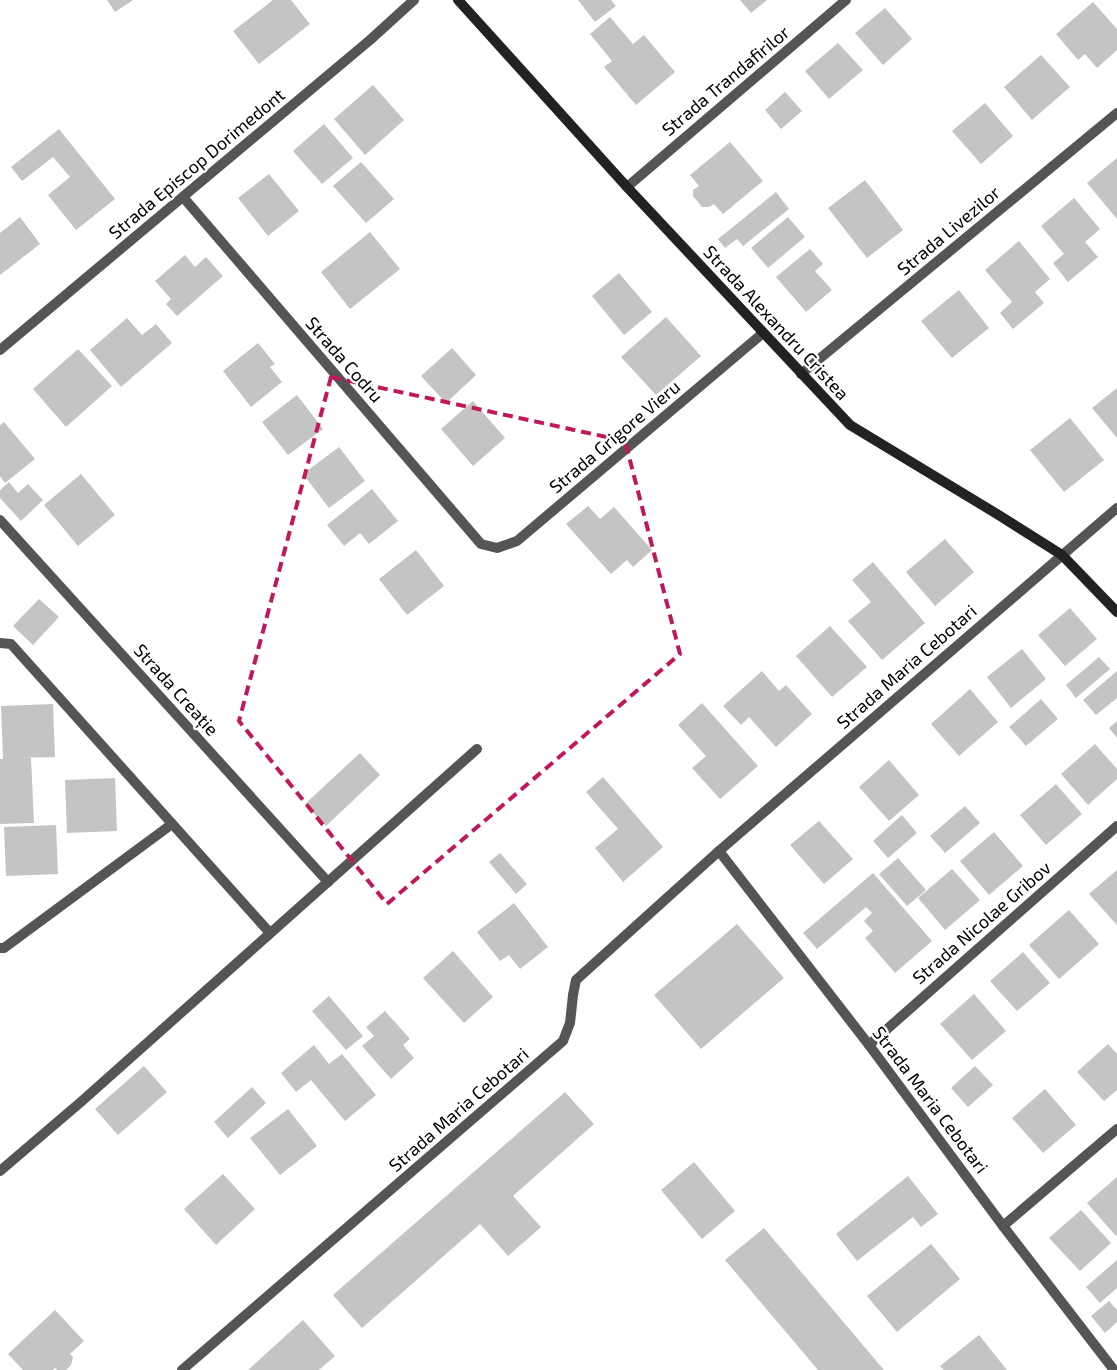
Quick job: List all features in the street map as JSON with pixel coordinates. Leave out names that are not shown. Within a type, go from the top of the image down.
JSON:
[{"type":"street","name":"Strada Episcop Dorimedont","points":[[0,350],[362,46],[414,0]]},
{"type":"street","name":"Strada Alexandru Cristea","points":[[458,0],[627,187],[850,425],[1062,555],[1117,612]]},
{"type":"street","name":"Strada Trandafirilor","points":[[627,187],[846,0]]},
{"type":"street","name":"Strada Livezilor","points":[[801,374],[1117,113]]},
{"type":"street","name":"Strada Codru","points":[[183,197],[480,544]]},
{"type":"street","name":"Strada Grigore Vieru","points":[[480,544],[497,548],[517,541],[763,333]]},
{"type":"street","name":"Strada Maria Cebotari","points":[[182,1370],[563,1041],[570,1023],[576,980],[719,851],[1117,508]]},
{"type":"street","name":"Strada Creație","points":[[0,520],[328,882]]},
{"type":"street","points":[[0,643],[11,644],[270,933]]},
{"type":"street","points":[[0,1170],[82,1101],[477,749]]},
{"type":"street","points":[[0,948],[4,948],[172,824]]},
{"type":"street","name":"Strada Nicolae Gribov","points":[[869,1045],[1117,826]]},
{"type":"street","name":"Strada Maria Cebotari","points":[[719,851],[869,1045],[1003,1226],[1114,1370]]},
{"type":"street","points":[[1003,1226],[1117,1129]]},
{"type":"highlighted area","points":[[331,377],[625,441],[680,654],[387,904],[239,721]]},
{"type":"building","points":[[107,0],[133,0],[115,12]]},
{"type":"building","points":[[273,0],[291,0],[310,24],[259,64],[233,31]]},
{"type":"building","points":[[578,0],[611,0],[616,6],[595,22]]},
{"type":"building","points":[[740,0],[767,0],[751,13]]},
{"type":"building","points":[[1093,2],[1117,29],[1117,50],[1097,68],[1085,54],[1078,60],[1056,34]]},
{"type":"building","points":[[885,8],[912,39],[883,65],[855,33]]},
{"type":"building","points":[[610,17],[633,44],[644,35],[675,72],[636,105],[604,67],[612,61],[590,34]]},
{"type":"building","points":[[838,43],[863,70],[829,99],[805,71]]},
{"type":"building","points":[[1041,55],[1070,87],[1032,120],[1004,87]]},
{"type":"building","points":[[373,85],[404,120],[365,155],[334,119]]},
{"type":"building","points":[[785,92],[802,111],[781,129],[765,110]]},
{"type":"building","points":[[985,103],[1013,136],[981,164],[952,131]]},
{"type":"building","points":[[324,124],[353,158],[322,184],[293,151]]},
{"type":"building","points":[[59,129],[115,199],[76,230],[48,195],[70,177],[53,157],[22,181],[11,167]]},
{"type":"building","points":[[730,142],[763,181],[723,214],[714,204],[709,207],[702,207],[693,196],[693,190],[699,186],[690,175]]},
{"type":"building","points":[[1117,158],[1117,219],[1087,183]]},
{"type":"building","points":[[361,162],[394,199],[366,223],[333,186]]},
{"type":"building","points":[[269,174],[299,211],[268,236],[238,198]]},
{"type":"building","points":[[865,180],[903,230],[867,258],[828,208]]},
{"type":"building","points":[[776,192],[789,209],[743,246],[737,239],[725,248],[718,239]]},
{"type":"building","points":[[1074,198],[1100,229],[1085,242],[1098,257],[1068,282],[1053,263],[1064,254],[1041,226]]},
{"type":"building","points":[[20,217],[40,244],[0,275],[0,233]]},
{"type":"building","points":[[788,217],[805,237],[768,268],[751,248]]},
{"type":"building","points":[[370,232],[400,269],[350,309],[321,272]]},
{"type":"building","points":[[1019,241],[1050,279],[1035,292],[1044,303],[1013,329],[1000,313],[1012,302],[985,270]]},
{"type":"building","points":[[810,249],[823,264],[815,271],[832,290],[806,312],[776,277]]},
{"type":"building","points":[[185,255],[195,267],[206,257],[223,276],[177,316],[166,304],[171,299],[155,281]]},
{"type":"building","points":[[619,273],[652,312],[624,335],[592,296]]},
{"type":"building","points":[[959,290],[989,328],[952,358],[921,321]]},
{"type":"building","points":[[666,317],[701,356],[656,395],[621,357]]},
{"type":"building","points":[[127,318],[142,335],[156,324],[172,343],[121,387],[90,350]]},
{"type":"building","points":[[258,343],[275,364],[270,367],[282,382],[251,407],[223,371]]},
{"type":"building","points":[[452,348],[476,375],[446,403],[421,376]]},
{"type":"building","points":[[78,349],[112,386],[66,427],[33,389]]},
{"type":"building","points":[[1117,388],[1117,438],[1092,408]]},
{"type":"building","points":[[297,395],[323,429],[288,455],[262,422]]},
{"type":"building","points":[[473,401],[505,438],[473,466],[441,429]]},
{"type":"building","points":[[1070,418],[1104,460],[1064,492],[1030,450]]},
{"type":"building","points":[[4,422],[35,459],[5,483],[0,476],[0,425]]},
{"type":"building","points":[[339,447],[365,481],[329,508],[303,474]]},
{"type":"building","points":[[81,474],[115,515],[78,546],[44,505]]},
{"type":"building","points":[[9,482],[18,493],[28,484],[43,500],[21,521],[0,498],[0,490]]},
{"type":"building","points":[[372,489],[398,521],[369,544],[360,533],[344,546],[327,525]]},
{"type":"building","points":[[588,506],[600,519],[614,507],[652,550],[633,567],[627,560],[611,574],[566,524]]},
{"type":"building","points":[[945,539],[974,572],[935,606],[906,572]]},
{"type":"building","points":[[416,550],[444,586],[407,615],[379,579]]},
{"type":"building","points":[[873,562],[925,623],[882,660],[848,621],[871,602],[852,580]]},
{"type":"building","points":[[39,599],[59,617],[33,645],[13,626]]},
{"type":"building","points":[[1070,608],[1097,639],[1065,666],[1038,635]]},
{"type":"building","points":[[830,626],[867,667],[832,697],[796,656]]},
{"type":"building","points":[[1022,649],[1046,679],[1011,708],[987,677]]},
{"type":"building","points":[[1099,657],[1110,669],[1076,698],[1066,685]]},
{"type":"building","points":[[762,671],[779,691],[786,685],[812,714],[776,747],[749,717],[741,725],[723,706]]},
{"type":"building","points":[[1117,671],[1117,698],[1096,715],[1083,700]]},
{"type":"building","points":[[970,689],[998,722],[959,756],[931,724]]},
{"type":"building","points":[[1041,699],[1058,719],[1026,746],[1009,727]]},
{"type":"building","points":[[702,703],[758,766],[720,799],[692,768],[706,756],[678,725]]},
{"type":"building","points":[[53,704],[55,757],[18,758],[31,758],[34,823],[0,824],[0,759],[3,759],[1,706]]},
{"type":"building","points":[[1117,721],[1117,738],[1109,728]]},
{"type":"building","points":[[1095,744],[1117,769],[1117,779],[1088,805],[1061,774]]},
{"type":"building","points":[[360,753],[380,775],[326,826],[305,804]]},
{"type":"building","points":[[889,760],[919,795],[889,821],[859,787]]},
{"type":"building","points":[[603,777],[663,847],[623,882],[595,848],[618,829],[586,792]]},
{"type":"building","points":[[115,778],[117,831],[67,833],[65,780]]},
{"type":"building","points":[[1056,784],[1082,814],[1046,845],[1020,815]]},
{"type":"building","points":[[965,806],[980,823],[945,853],[930,836]]},
{"type":"building","points":[[902,815],[917,833],[888,858],[873,841]]},
{"type":"building","points":[[819,821],[853,859],[824,884],[790,845]]},
{"type":"building","points":[[56,825],[58,874],[6,876],[4,827]]},
{"type":"building","points":[[994,832],[1023,866],[989,895],[960,861]]},
{"type":"building","points":[[500,853],[527,884],[516,894],[489,862]]},
{"type":"building","points":[[898,858],[926,890],[907,906],[879,874]]},
{"type":"building","points":[[952,869],[980,900],[945,930],[918,898]]},
{"type":"building","points":[[1117,870],[1117,925],[1089,894]]},
{"type":"building","points":[[873,873],[932,941],[895,973],[865,938],[873,931],[864,921],[872,913],[866,907],[817,949],[803,933]]},
{"type":"building","points":[[514,903],[548,947],[520,969],[509,955],[500,961],[477,932]]},
{"type":"building","points":[[1069,910],[1099,944],[1059,979],[1029,945]]},
{"type":"building","points":[[737,924],[784,978],[701,1049],[654,995]]},
{"type":"building","points":[[453,951],[493,997],[464,1023],[423,978]]},
{"type":"building","points":[[1023,952],[1050,983],[1017,1011],[990,981]]},
{"type":"building","points":[[974,994],[1006,1031],[972,1060],[940,1024]]},
{"type":"building","points":[[329,996],[363,1036],[346,1050],[312,1011]]},
{"type":"building","points":[[385,1011],[410,1039],[403,1045],[414,1058],[391,1079],[362,1046],[374,1036],[366,1027]]},
{"type":"building","points":[[1108,1044],[1117,1054],[1117,1090],[1104,1101],[1077,1072]]},
{"type":"building","points":[[314,1045],[329,1064],[342,1054],[376,1095],[345,1121],[311,1080],[296,1092],[281,1073]]},
{"type":"building","points":[[144,1066],[167,1092],[118,1135],[95,1109]]},
{"type":"building","points":[[975,1066],[993,1085],[968,1107],[951,1088]]},
{"type":"building","points":[[252,1087],[266,1103],[228,1138],[214,1122]]},
{"type":"building","points":[[1045,1089],[1076,1125],[1043,1153],[1012,1118]]},
{"type":"building","points":[[565,1092],[594,1124],[513,1196],[541,1227],[508,1256],[480,1224],[362,1328],[333,1295]]},
{"type":"building","points":[[288,1109],[317,1146],[280,1175],[250,1138]]},
{"type":"building","points":[[694,1162],[735,1211],[702,1239],[661,1190]]},
{"type":"building","points":[[223,1174],[255,1209],[216,1245],[184,1209]]},
{"type":"building","points":[[908,1176],[938,1214],[921,1227],[913,1217],[857,1261],[836,1234]]},
{"type":"building","points":[[1117,1177],[1117,1235],[1116,1236],[1087,1203]]},
{"type":"building","points":[[1081,1210],[1111,1243],[1080,1271],[1049,1238]]},
{"type":"building","points":[[764,1228],[884,1370],[818,1370],[725,1260]]},
{"type":"building","points":[[931,1244],[960,1279],[897,1332],[867,1296]]},
{"type":"building","points":[[1117,1260],[1117,1288],[1100,1303],[1086,1287]]},
{"type":"building","points":[[1109,1301],[1117,1310],[1117,1322],[1105,1333],[1091,1316]]},
{"type":"building","points":[[55,1310],[84,1341],[70,1354],[73,1357],[71,1365],[66,1370],[57,1370],[55,1368],[53,1370],[23,1370],[8,1354]]},
{"type":"building","points":[[303,1320],[335,1356],[319,1370],[248,1370]]},
{"type":"building","points":[[979,1335],[1007,1370],[944,1370],[940,1366]]}]
